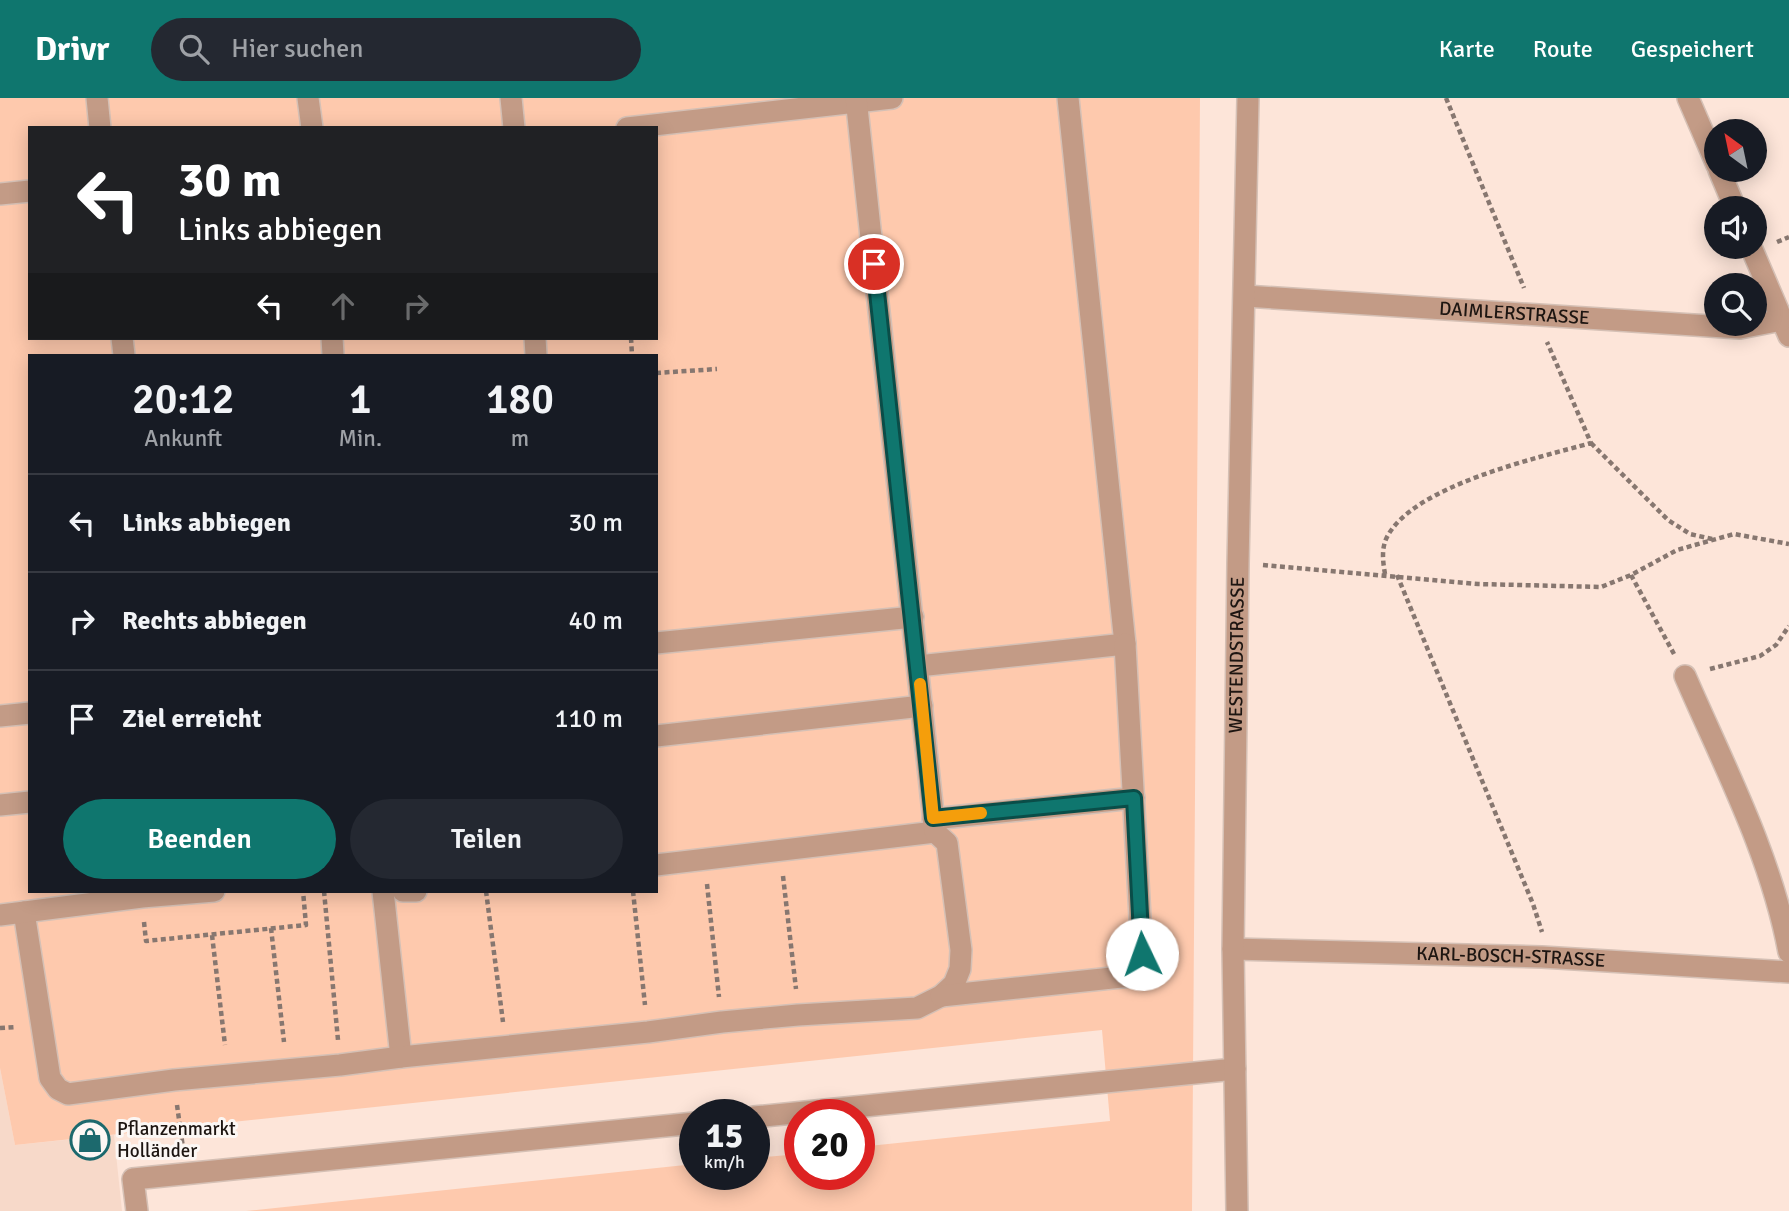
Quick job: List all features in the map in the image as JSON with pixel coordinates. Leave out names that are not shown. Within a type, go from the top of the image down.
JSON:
[{"type":"street","points":[[97,98],[100,126]]},
{"type":"street","points":[[308,98],[312,126]]},
{"type":"street","points":[[511,98],[514,126]]},
{"type":"street","points":[[644,126],[892,98]]},
{"type":"street","points":[[941,996],[1131,976],[1142,954],[1125,644],[1068,98]]},
{"type":"street","name":"WESTENDSTRASSE","points":[[1237,1211],[1233,949],[1248,98]]},
{"type":"street","points":[[1688,98],[1704,135]]},
{"type":"street","points":[[24,912],[50,1078],[58,1089],[68,1094],[174,1080],[340,1065],[798,1015],[916,1008],[941,996],[954,984],[960,969],[961,950],[947,843],[934,825],[856,100]]},
{"type":"street","points":[[0,194],[28,191]]},
{"type":"street","name":"DAIMLERSTRASSE","points":[[1245,296],[1740,328],[1786,328],[1756,259]]},
{"type":"street","points":[[658,643],[913,617]]},
{"type":"street","points":[[918,666],[1125,644]]},
{"type":"street","points":[[1685,676],[1769,872],[1783,919],[1789,952]]},
{"type":"street","points":[[658,736],[922,706]]},
{"type":"street","points":[[0,716],[28,713]]},
{"type":"street","points":[[658,865],[781,850],[934,825],[1134,798]]},
{"type":"street","points":[[0,805],[28,803]]},
{"type":"street","points":[[0,915],[190,893]]},
{"type":"street","points":[[383,893],[401,1057]]},
{"type":"street","name":"KARL-BOSCH-STRASSE","points":[[1233,949],[1542,957],[1789,972]]},
{"type":"street","points":[[770,1115],[1235,1069]]},
{"type":"street","points":[[137,1211],[133,1179],[679,1125]]},
{"type":"path","points":[[1446,98],[1591,443],[1668,520],[1690,534],[1715,539]]},
{"type":"path","points":[[658,373],[717,369]]},
{"type":"path","points":[[1385,574],[1382,555],[1386,538],[1407,514],[1439,493],[1485,473],[1591,443]]},
{"type":"path","points":[[1238,564],[1478,583],[1601,587],[1631,575],[1676,550],[1734,534],[1789,544]]},
{"type":"path","points":[[1397,575],[1533,904],[1542,932],[1542,957]]},
{"type":"path","points":[[1631,575],[1685,676],[1760,656],[1776,645],[1789,626]]},
{"type":"path","points":[[781,850],[798,1015]]},
{"type":"path","points":[[704,858],[722,1023]]},
{"type":"path","points":[[142,897],[146,941],[306,925],[303,893]]},
{"type":"path","points":[[324,893],[340,1065]]},
{"type":"path","points":[[486,893],[506,1046]]},
{"type":"path","points":[[633,893],[648,1032]]},
{"type":"path","points":[[271,929],[284,1042]]},
{"type":"path","points":[[212,934],[225,1045]]},
{"type":"path","points":[[174,1080],[187,1173]]},
{"type":"shaded area","points":[[0,98],[1200,98],[1192,1211],[246,1211],[679,1166],[679,1190],[770,1190],[770,1157],[784,1155],[784,1190],[875,1190],[875,1145],[1110,1121],[1102,1030],[15,1145],[0,1068]]},
{"type":"shaded area","name":"Pflanzenmarkt Holländer","points":[[0,1068],[15,1145],[114,1135],[122,1211],[0,1211]]},
{"type":"slow traffic","points":[[920,684],[933,818],[981,813]]},
{"type":"place","name":"Pflanzenmarkt Holländer","points":[[90,1140]]},
{"type":"route","points":[[874,264],[933,818],[1134,798],[1142,954]]}]
